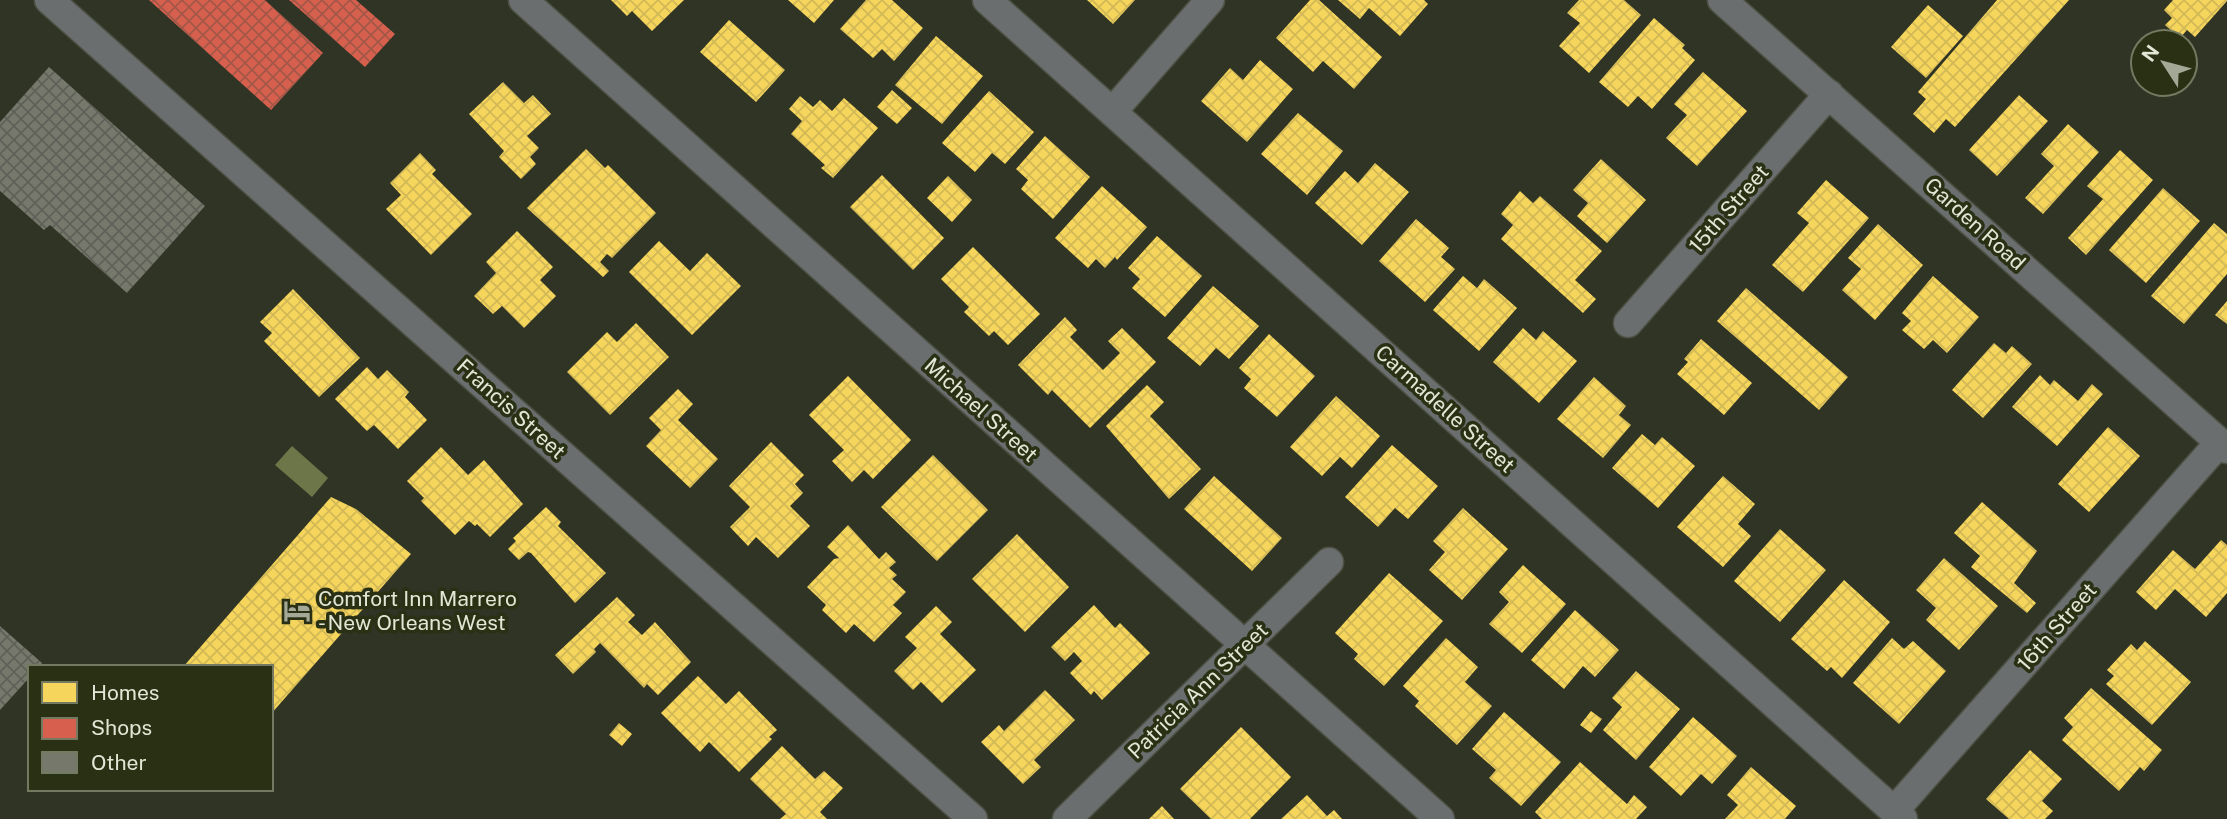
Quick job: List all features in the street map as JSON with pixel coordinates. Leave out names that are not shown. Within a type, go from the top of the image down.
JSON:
[{"type":"street","name":"Francis Street","points":[[50,0],[973,819]]},
{"type":"street","name":"Michael Street","points":[[523,0],[1440,819]]},
{"type":"street","name":"Carmadelle Street","points":[[987,0],[1899,815]]},
{"type":"street","points":[[1113,111],[1210,0]]},
{"type":"street","name":"Garden Road","points":[[1723,0],[2223,446]]},
{"type":"street","name":"15th Street","points":[[1629,323],[1829,94]]},
{"type":"street","name":"16th Street","points":[[1899,815],[2223,446]]},
{"type":"street","name":"Patricia Ann Street","points":[[1067,819],[1329,562]]},
{"type":"shaded area","points":[[292,446],[328,478],[312,497],[275,465]]},
{"type":"building: Homes","points":[[611,0],[684,0],[652,31],[632,11],[627,16]]},
{"type":"building: Homes","points":[[788,0],[834,0],[814,23]]},
{"type":"building: Homes","points":[[866,0],[892,0],[923,28],[894,61],[882,49],[873,58],[840,29]]},
{"type":"building: Homes","points":[[1087,0],[1135,0],[1113,24]]},
{"type":"building: Homes","points":[[1310,0],[1319,0],[1382,57],[1354,89],[1323,61],[1313,72],[1276,38]]},
{"type":"building: Homes","points":[[1338,0],[1424,0],[1428,4],[1400,36],[1369,8],[1360,19]]},
{"type":"building: Homes","points":[[1579,0],[1624,0],[1641,15],[1589,73],[1559,46],[1580,23],[1567,13]]},
{"type":"building: Homes","points":[[1997,0],[2069,0],[1955,127],[1946,119],[1934,133],[1913,114],[1926,99],[1918,92]]},
{"type":"building: Homes","points":[[2173,0],[2227,0],[2199,32],[2199,28],[2168,28],[2165,25],[2172,18],[2164,10]]},
{"type":"building: Homes","points":[[1928,5],[1963,36],[1926,78],[1891,47]]},
{"type":"building: Homes","points":[[1654,18],[1685,45],[1682,48],[1695,60],[1652,109],[1638,96],[1628,107],[1599,82]]},
{"type":"building: Homes","points":[[729,20],[785,70],[756,102],[700,52]]},
{"type":"building: Homes","points":[[936,36],[983,76],[942,124],[895,85]]},
{"type":"building: Homes","points":[[1260,60],[1293,89],[1247,142],[1201,101],[1230,68],[1243,80]]},
{"type":"building: Homes","points":[[1703,72],[1747,111],[1697,166],[1666,138],[1687,115],[1674,104]]},
{"type":"building: Homes","points":[[503,82],[524,103],[533,95],[551,114],[527,136],[539,148],[530,157],[536,164],[521,179],[499,157],[504,151],[469,114]]},
{"type":"building: Homes","points":[[892,90],[912,108],[897,124],[877,107]]},
{"type":"building: Homes","points":[[989,91],[1034,132],[1005,164],[992,153],[975,172],[942,143]]},
{"type":"building: Homes","points":[[2019,95],[2048,121],[1997,176],[1969,150]]},
{"type":"building: Homes","points":[[800,96],[813,107],[820,100],[832,111],[844,98],[878,128],[833,178],[821,168],[825,165],[791,134],[802,121],[789,109]]},
{"type":"building: Homes","points":[[1298,113],[1343,151],[1307,195],[1261,154]]},
{"type":"building: Homes","points":[[2068,124],[2099,152],[2043,214],[2025,198],[2054,166],[2041,154]]},
{"type":"building: Homes","points":[[1045,136],[1090,177],[1053,219],[1021,189],[1028,180],[1016,169]]},
{"type":"building: Homes","points":[[586,149],[605,168],[608,165],[656,213],[612,258],[607,254],[600,262],[609,271],[603,277],[527,208]]},
{"type":"building: Homes","points":[[2120,150],[2153,180],[2086,255],[2068,238],[2103,199],[2087,186]]},
{"type":"building: Homes","points":[[420,153],[436,170],[432,174],[472,214],[431,255],[386,209],[401,195],[390,183]]},
{"type":"building: Homes","points":[[1601,159],[1646,200],[1607,243],[1577,216],[1588,203],[1573,190]]},
{"type":"building: Homes","points":[[1375,163],[1409,192],[1362,245],[1315,203],[1345,171],[1358,183]]},
{"type":"building: Homes","points":[[882,175],[944,238],[913,270],[850,207]]},
{"type":"building: Homes","points":[[948,176],[972,200],[952,222],[927,198]]},
{"type":"building: Homes","points":[[1826,180],[1869,218],[1803,292],[1772,265],[1809,223],[1797,213]]},
{"type":"building: Homes","points":[[1102,186],[1147,227],[1117,260],[1115,257],[1105,268],[1096,259],[1088,268],[1055,238]]},
{"type":"building: Homes","points":[[2163,188],[2200,221],[2146,283],[2109,250]]},
{"type":"building: Homes","points":[[1520,191],[1533,203],[1540,196],[1602,251],[1575,280],[1596,299],[1583,313],[1501,239],[1513,225],[1501,214]]},
{"type":"building: Homes","points":[[1416,219],[1449,248],[1441,257],[1455,269],[1425,302],[1379,261]]},
{"type":"building: Homes","points":[[2214,223],[2227,234],[2227,274],[2184,324],[2151,296]]},
{"type":"building: Homes","points":[[1878,224],[1923,265],[1875,320],[1842,290],[1861,269],[1848,258]]},
{"type":"building: Homes","points":[[517,231],[553,267],[540,280],[556,296],[524,328],[502,306],[493,314],[474,296],[496,273],[486,262]]},
{"type":"building: Homes","points":[[1157,236],[1202,276],[1165,317],[1132,288],[1140,279],[1128,268]]},
{"type":"building: Homes","points":[[659,241],[690,271],[707,253],[741,286],[692,335],[629,272]]},
{"type":"building: Homes","points":[[973,247],[1040,314],[1008,345],[994,331],[989,336],[964,312],[969,307],[941,279]]},
{"type":"building: Homes","points":[[1463,276],[1477,288],[1484,279],[1517,308],[1479,351],[1433,310]]},
{"type":"building: Homes","points":[[1933,276],[1979,317],[1947,353],[1933,340],[1924,349],[1902,330],[1911,321],[1902,313]]},
{"type":"building: Homes","points":[[1213,286],[1259,326],[1229,359],[1216,348],[1200,366],[1167,338]]},
{"type":"building: Homes","points":[[1746,288],[1848,377],[1819,410],[1717,321]]},
{"type":"building: Homes","points":[[293,289],[360,358],[319,397],[264,341],[272,333],[260,322]]},
{"type":"building: Homes","points":[[2227,301],[2227,324],[2215,315]]},
{"type":"building: Homes","points":[[1065,317],[1077,330],[1070,337],[1103,370],[1120,353],[1108,341],[1122,328],[1156,362],[1090,428],[1052,390],[1048,395],[1018,365]]},
{"type":"building: Homes","points":[[636,323],[669,357],[610,415],[567,372],[607,332],[617,342]]},
{"type":"building: Homes","points":[[1523,328],[1536,340],[1543,331],[1577,361],[1539,403],[1493,362]]},
{"type":"building: Homes","points":[[1269,334],[1315,376],[1277,417],[1244,388],[1251,379],[1239,368]]},
{"type":"building: Homes","points":[[1701,339],[1752,383],[1724,415],[1677,374],[1688,362],[1684,359]]},
{"type":"building: Homes","points":[[1994,343],[2006,353],[2012,346],[2032,364],[1983,418],[1952,390]]},
{"type":"building: Homes","points":[[367,367],[378,379],[387,370],[409,392],[405,397],[427,420],[398,449],[374,425],[367,431],[335,399]]},
{"type":"building: Homes","points":[[2040,375],[2050,385],[2054,380],[2078,401],[2092,384],[2103,394],[2057,446],[2012,407]]},
{"type":"building: Homes","points":[[848,376],[911,440],[873,479],[864,470],[852,482],[832,461],[844,450],[809,415]]},
{"type":"building: Homes","points":[[1594,377],[1626,406],[1619,415],[1631,425],[1603,458],[1557,419]]},
{"type":"building: Homes","points":[[1147,385],[1164,402],[1150,416],[1201,469],[1169,499],[1106,426]]},
{"type":"building: Homes","points":[[678,389],[693,404],[678,420],[718,459],[690,488],[646,446],[661,430],[649,418]]},
{"type":"building: Homes","points":[[1336,396],[1380,436],[1352,468],[1340,457],[1322,476],[1290,447]]},
{"type":"building: Homes","points":[[2108,427],[2140,456],[2089,512],[2058,484]]},
{"type":"building: Homes","points":[[1642,434],[1655,445],[1662,437],[1695,466],[1658,508],[1612,468]]},
{"type":"building: Homes","points":[[771,442],[804,475],[795,484],[803,493],[790,506],[810,526],[778,558],[756,537],[748,546],[730,527],[750,507],[729,486]]},
{"type":"building: Homes","points":[[1392,445],[1438,486],[1408,519],[1395,508],[1378,527],[1345,497]]},
{"type":"building: Homes","points":[[441,447],[468,475],[484,460],[523,504],[490,537],[477,524],[475,526],[469,521],[455,535],[421,501],[424,498],[407,481]]},
{"type":"building: Homes","points":[[933,455],[988,510],[937,561],[881,507]]},
{"type":"building: Homes","points":[[1214,476],[1282,538],[1252,571],[1184,509]]},
{"type":"building: Homes","points":[[1723,476],[1755,504],[1738,524],[1751,536],[1723,567],[1677,527]]},
{"type":"building: Homes","name":"Comfort Inn Marrero - New Orleans West","points":[[331,497],[356,509],[411,554],[273,712],[273,665],[185,665]]},
{"type":"building: Homes","points":[[1982,502],[2037,551],[2014,583],[2036,603],[2027,613],[1971,567],[1980,556],[1954,533]]},
{"type":"building: Homes","points":[[546,507],[561,522],[558,526],[606,573],[575,603],[531,553],[528,552],[519,560],[508,549],[516,541],[513,538]]},
{"type":"building: Homes","points":[[1463,508],[1508,549],[1462,600],[1429,570],[1445,552],[1433,541]]},
{"type":"building: Homes","points":[[848,525],[879,559],[886,552],[896,562],[889,568],[897,575],[892,579],[906,592],[893,605],[902,613],[874,642],[854,624],[846,633],[822,610],[826,605],[807,587],[834,559],[839,558],[827,547]]},
{"type":"building: Homes","points":[[1780,529],[1826,570],[1780,622],[1734,581]]},
{"type":"building: Homes","points":[[1017,534],[1069,587],[1025,632],[972,579]]},
{"type":"building: Homes","points":[[2221,540],[2227,545],[2227,593],[2206,617],[2175,589],[2156,610],[2136,592],[2173,550],[2195,569]]},
{"type":"building: Homes","points":[[1944,558],[1998,606],[1959,650],[1926,620],[1936,608],[1916,590]]},
{"type":"building: Homes","points":[[1523,565],[1566,604],[1522,653],[1489,624],[1509,602],[1499,592]]},
{"type":"building: Homes","points":[[1389,573],[1443,621],[1384,686],[1354,659],[1358,654],[1335,633]]},
{"type":"building: Homes","points":[[1844,580],[1890,622],[1842,678],[1831,667],[1827,671],[1791,639]]},
{"type":"building: Homes","points":[[617,597],[635,615],[628,622],[642,635],[655,622],[691,662],[658,695],[647,684],[644,688],[600,643],[594,649],[596,652],[573,674],[555,655]]},
{"type":"building: Homes","points":[[1094,605],[1115,628],[1120,623],[1150,653],[1102,700],[1094,691],[1091,695],[1070,673],[1082,661],[1074,652],[1065,661],[1051,647]]},
{"type":"building: Homes","points":[[936,606],[952,622],[940,634],[976,670],[942,703],[921,682],[913,690],[894,671],[917,648],[905,637]]},
{"type":"building: Homes","points":[[1575,610],[1619,650],[1595,677],[1583,666],[1564,689],[1531,660]]},
{"type":"building: Homes","points":[[1446,638],[1478,667],[1465,682],[1492,706],[1457,745],[1415,706],[1419,701],[1403,686]]},
{"type":"building: Homes","points":[[1892,638],[1904,649],[1913,641],[1946,671],[1899,724],[1853,683]]},
{"type":"building: Homes","points":[[2145,641],[2191,682],[2152,725],[2106,684],[2114,676],[2107,670],[2131,644],[2137,650]]},
{"type":"building: Homes","points":[[1636,671],[1680,709],[1636,760],[1603,730],[1622,707],[1612,698]]},
{"type":"building: Homes","points":[[698,676],[726,704],[739,691],[777,730],[769,737],[772,739],[739,772],[709,742],[700,752],[661,713]]},
{"type":"building: Homes","points":[[2091,688],[2162,750],[2144,771],[2140,767],[2119,791],[2062,740],[2073,727],[2064,718]]},
{"type":"building: Homes","points":[[1045,690],[1075,720],[1034,760],[1041,767],[1023,784],[981,742],[999,725],[1004,731]]},
{"type":"building: Homes","points":[[1591,711],[1602,719],[1591,733],[1580,725]]},
{"type":"building: Homes","points":[[1504,712],[1561,762],[1521,806],[1489,778],[1496,770],[1472,749]]},
{"type":"building: Homes","points":[[1693,717],[1737,756],[1712,784],[1701,774],[1681,796],[1649,767]]},
{"type":"building: Homes","points":[[619,723],[632,734],[622,746],[609,735]]},
{"type":"building: Homes","points":[[1241,727],[1291,777],[1250,819],[1211,819],[1180,789]]},
{"type":"building: Homes","points":[[782,746],[815,779],[824,771],[843,788],[820,812],[827,819],[780,819],[786,814],[750,779]]},
{"type":"building: Homes","points":[[2030,750],[2062,779],[2042,801],[2053,811],[2045,819],[2009,819],[1986,799]]},
{"type":"building: Homes","points":[[1580,762],[1627,804],[1634,795],[1647,807],[1636,819],[1542,819],[1535,812]]},
{"type":"building: Homes","points":[[1751,767],[1796,806],[1785,819],[1725,819],[1738,805],[1727,795]]},
{"type":"building: Homes","points":[[1307,795],[1327,816],[1334,810],[1342,819],[1281,819]]},
{"type":"building: Homes","points":[[1162,806],[1174,819],[1149,819]]},
{"type":"building: Shops","points":[[149,0],[265,0],[323,53],[271,110]]},
{"type":"building: Shops","points":[[289,0],[356,0],[395,34],[365,67]]},
{"type":"building: Other","points":[[49,67],[205,206],[127,293],[50,225],[44,230],[0,191],[0,122]]},
{"type":"building: Other","points":[[0,626],[42,663],[28,665],[28,679],[0,710]]},
{"type":"place","name":"Comfort Inn Marrero - New Orleans West","points":[[297,611]]}]
